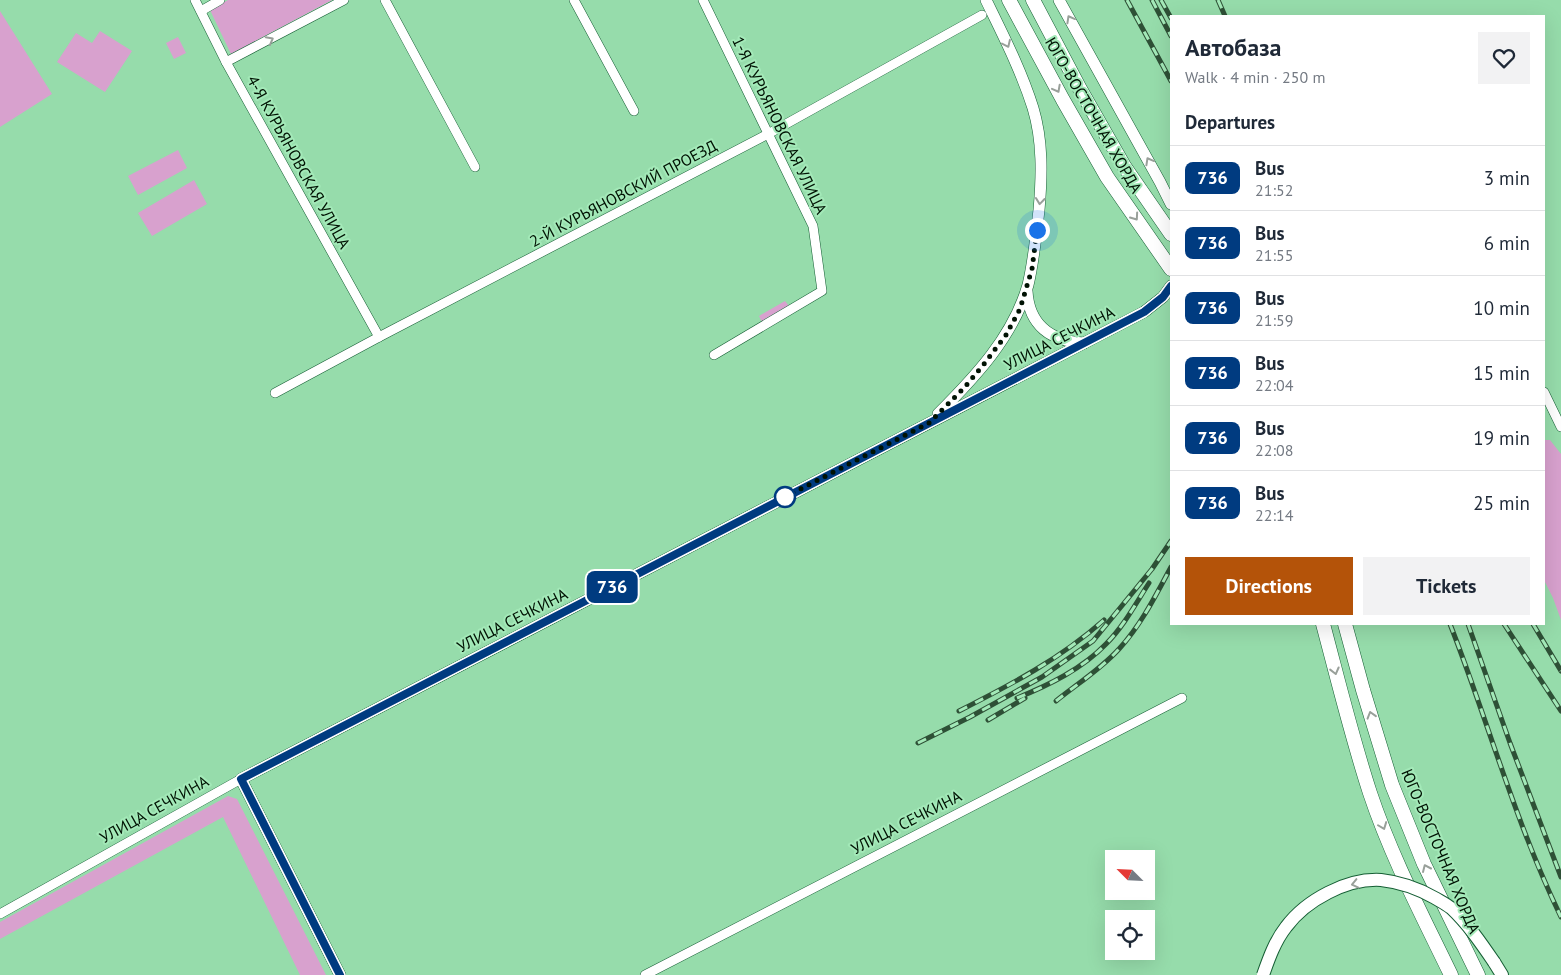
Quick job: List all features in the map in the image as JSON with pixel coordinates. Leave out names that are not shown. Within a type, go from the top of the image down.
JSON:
[{"type":"main road","name":"ЮГО-ВОСТОЧНАЯ ХОРДА","points":[[1009,0],[1106,177],[1170,268]]},
{"type":"main road","name":"ЮГО-ВОСТОЧНАЯ ХОРДА","points":[[1033,0],[1080,89],[1124,166],[1170,233]]},
{"type":"main road","points":[[1323,625],[1370,794],[1400,871],[1450,975]]},
{"type":"main road","name":"ЮГО-ВОСТОЧНАЯ ХОРДА","points":[[1345,625],[1362,690],[1392,785],[1424,864],[1478,975]]},
{"type":"main road","points":[[1263,975],[1270,953],[1286,927],[1308,905],[1330,892],[1356,883],[1381,880],[1407,885],[1428,894],[1450,908],[1475,934],[1502,975]]},
{"type":"street","name":"4-Я КУРЬЯНОВСКАЯ УЛИЦА","points":[[195,0],[226,62],[379,336]]},
{"type":"street","points":[[201,11],[220,0]]},
{"type":"street","points":[[226,62],[344,0]]},
{"type":"street","points":[[385,0],[475,168]]},
{"type":"street","points":[[574,0],[634,111]]},
{"type":"street","name":"1-Я КУРЬЯНОВСКАЯ УЛИЦА","points":[[703,0],[813,226],[822,291],[714,355]]},
{"type":"street","points":[[929,423],[964,388],[1006,335],[1020,309],[1032,269],[1041,192],[1041,147],[1033,110],[1018,68],[986,0]]},
{"type":"street","points":[[1059,0],[1170,202]]},
{"type":"street","name":"2-Й КУРЬЯНОВСКИЙ ПРОЕЗД","points":[[275,393],[379,336],[768,134],[982,15]]},
{"type":"street","points":[[1027,287],[1031,312],[1035,321],[1043,329],[1064,340],[1084,343]]},
{"type":"street","name":"УЛИЦА СЕЧКИНА","points":[[0,914],[241,779],[1144,312],[1163,297],[1170,287]]},
{"type":"street","points":[[1545,394],[1561,427]]},
{"type":"street","name":"УЛИЦА СЕЧКИНА","points":[[645,975],[1182,698]]},
{"type":"street","points":[[241,779],[340,975]]},
{"type":"shaded area","points":[[228,0],[332,0],[231,54],[210,10]]},
{"type":"shaded area","points":[[0,11],[52,94],[0,127]]},
{"type":"shaded area","points":[[100,31],[132,51],[105,92],[57,62],[76,33],[92,43]]},
{"type":"shaded area","points":[[178,37],[186,53],[174,59],[166,43]]},
{"type":"shaded area","points":[[178,150],[187,168],[138,195],[128,176]]},
{"type":"shaded area","points":[[194,180],[207,204],[152,236],[138,213]]},
{"type":"shaded area","points":[[785,301],[789,306],[762,322],[759,316]]},
{"type":"shaded area","points":[[1545,440],[1550,440],[1561,454],[1561,620],[1545,582]]},
{"type":"shaded area","points":[[228,796],[237,799],[326,975],[300,975],[223,817],[0,939],[0,922]]},
{"type":"railway","points":[[1127,0],[1170,79]]},
{"type":"railway","points":[[1152,0],[1170,34]]},
{"type":"railway","points":[[1161,0],[1170,16]]},
{"type":"railway","points":[[1218,0],[1225,15]]},
{"type":"railway","points":[[918,743],[1042,677],[1093,641],[1152,569],[1170,542]]},
{"type":"railway","points":[[1056,701],[1097,670],[1127,640],[1154,599],[1170,569]]},
{"type":"railway","points":[[1017,698],[1064,676],[1097,653],[1118,630],[1149,583]]},
{"type":"railway","points":[[959,711],[1017,681],[1053,659],[1104,620]]},
{"type":"railway","points":[[1450,625],[1530,845],[1561,917]]},
{"type":"railway","points":[[1468,625],[1510,743],[1561,877]]},
{"type":"railway","points":[[1505,625],[1561,711]]},
{"type":"railway","points":[[1534,625],[1561,671]]},
{"type":"railway","points":[[988,720],[1025,698]]},
{"type":"bus line","name":"736","points":[[340,975],[241,779],[1144,312],[1163,297],[1170,287]]},
{"type":"route","points":[[785,497],[929,423],[964,388],[1006,335],[1020,309],[1032,269],[1037,230]]}]
